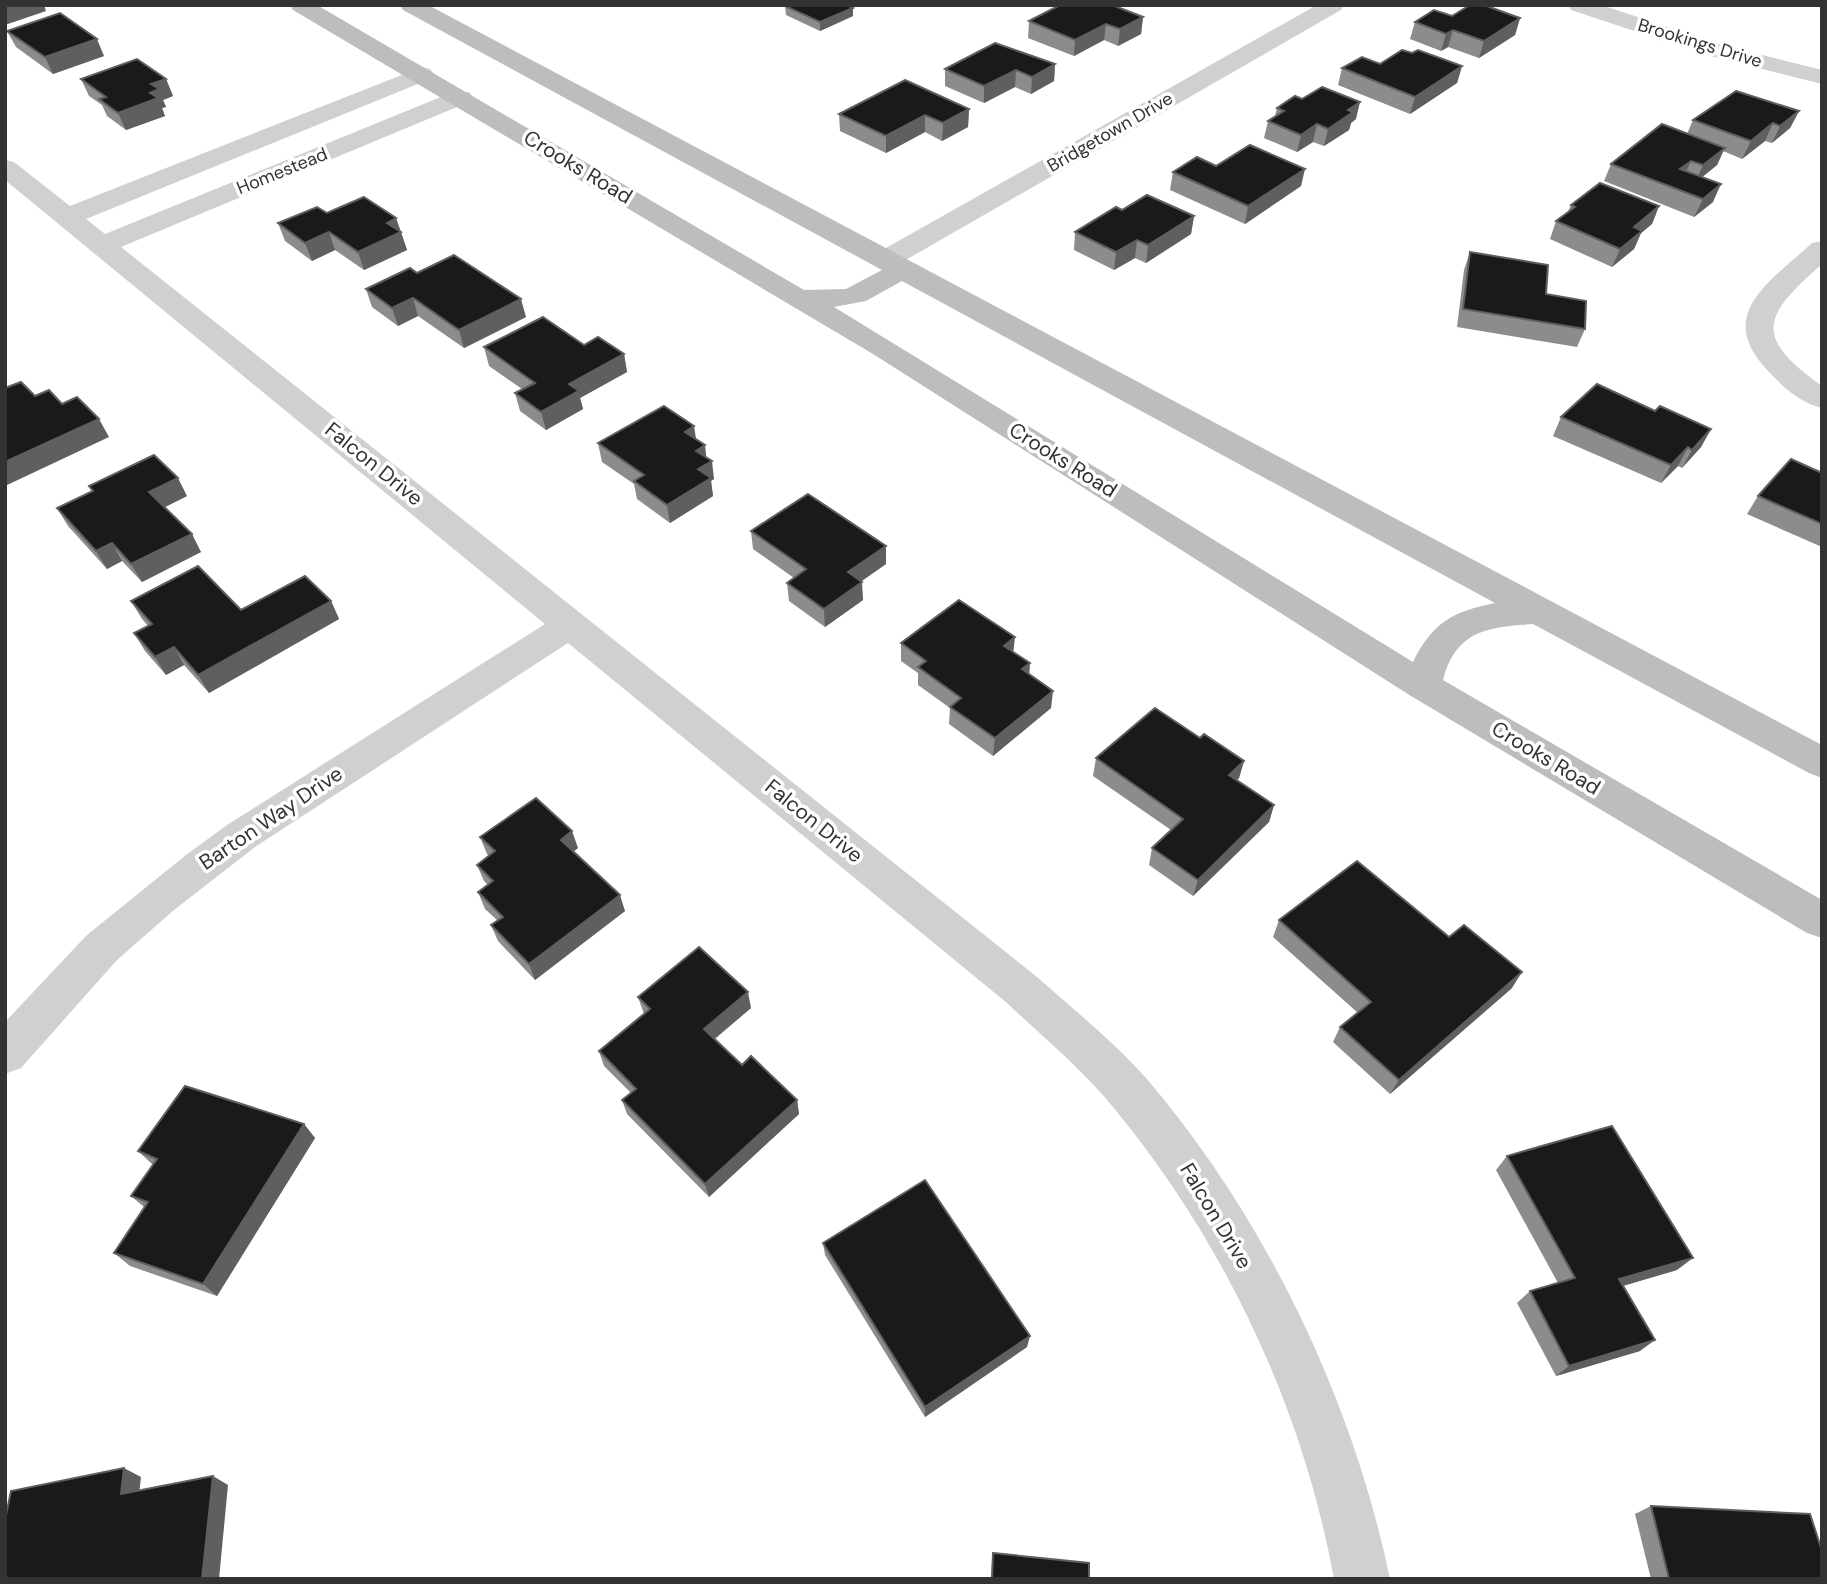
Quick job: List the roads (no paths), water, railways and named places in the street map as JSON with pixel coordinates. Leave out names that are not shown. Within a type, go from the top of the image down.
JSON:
[{"type":"main road","name":"Crooks Road","points":[[301,5],[883,348],[1424,686],[1822,921]]},
{"type":"main road","points":[[411,5],[505,58],[895,263],[1822,763]]},
{"type":"main road","points":[[422,74],[456,62],[505,58]]},
{"type":"main road","points":[[799,298],[822,300],[853,297],[884,282],[895,263]]},
{"type":"main road","points":[[1424,686],[1428,662],[1439,642],[1462,625],[1494,614],[1541,611]]},
{"type":"street","name":"Bridgetown Drive","points":[[895,263],[1333,5]]},
{"type":"street","name":"Brookings Drive","points":[[1579,5],[1715,50],[1822,77]]},
{"type":"street","name":"Homestead","points":[[67,217],[422,74]]},
{"type":"street","name":"Homestead","points":[[102,245],[461,97]]},
{"type":"street","name":"Falcon Drive","points":[[5,167],[1022,990],[1128,1091],[1176,1151],[1231,1236],[1282,1333],[1324,1437],[1362,1579]]},
{"type":"street","points":[[1822,249],[1762,309],[1759,331],[1768,355],[1781,369],[1822,399]]},
{"type":"street","name":"Barton Way Drive","points":[[5,1054],[84,965],[188,874],[241,836],[571,624]]}]
